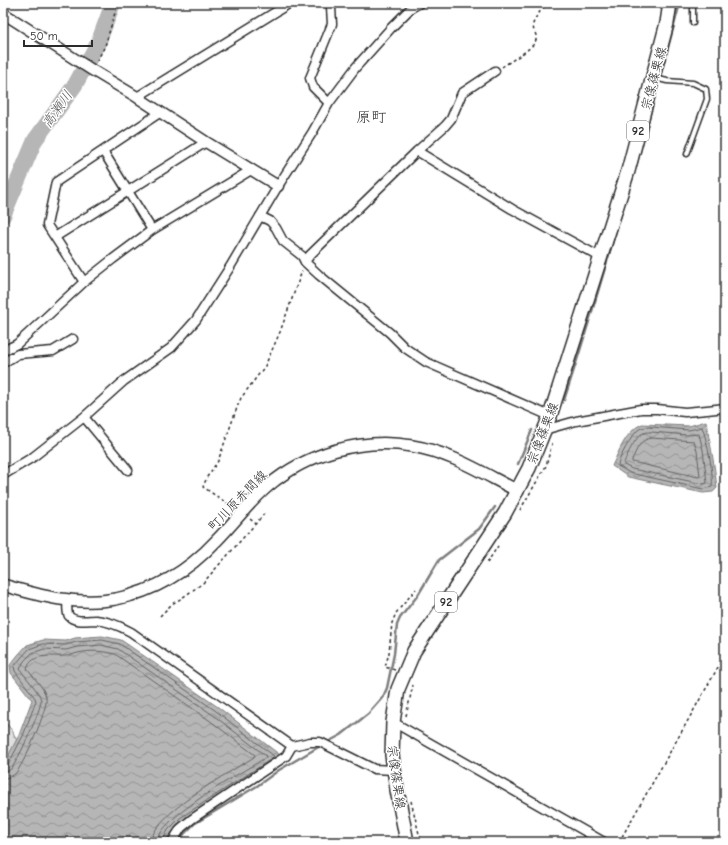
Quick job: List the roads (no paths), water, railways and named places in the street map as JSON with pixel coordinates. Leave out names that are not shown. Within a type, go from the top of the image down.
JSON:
[{"type":"main road","name":"宗像篠栗線","points":[[407,842],[393,770],[391,741],[398,689],[409,662],[422,638],[518,491],[550,416],[628,171],[668,23],[670,3]]},
{"type":"main road","name":"町川原赤間線","points":[[3,585],[37,595],[67,601],[99,601],[116,599],[156,586],[190,566],[216,541],[241,513],[282,475],[316,457],[349,447],[399,444],[434,451],[469,466],[518,491]]},
{"type":"street","points":[[137,97],[290,3]]},
{"type":"street","points":[[329,3],[331,7],[332,24],[310,78],[314,87],[329,103]]},
{"type":"street","points":[[3,474],[33,457],[84,417],[124,381],[176,343],[196,320],[230,267],[329,103],[356,67],[391,28],[411,8],[420,3]]},
{"type":"street","points":[[3,12],[92,70],[278,186]]},
{"type":"street","points":[[305,262],[310,255],[417,151],[445,126],[451,119],[462,93],[496,71]]},
{"type":"street","points":[[84,282],[47,225],[56,182],[160,112]]},
{"type":"street","points":[[55,237],[206,142]]},
{"type":"street","points":[[103,151],[152,230]]},
{"type":"street","points":[[417,151],[512,208],[600,257]]},
{"type":"street","points":[[3,351],[17,344],[84,282],[152,230],[251,170]]},
{"type":"street","points":[[260,216],[270,221],[276,228],[283,241],[302,256],[305,262],[405,348],[426,362],[550,416]]},
{"type":"street","points":[[3,363],[18,354],[53,351],[73,339]]},
{"type":"street","points":[[544,430],[576,421],[641,409],[685,412],[725,408]]},
{"type":"street","points":[[84,417],[128,470]]},
{"type":"street","points":[[67,601],[68,613],[70,617],[76,620],[98,620],[116,624],[131,632],[292,746],[316,742],[328,746],[374,769],[393,770]]},
{"type":"street","points":[[393,722],[604,842]]},
{"type":"street","points":[[172,842],[181,828],[192,818],[286,756],[292,746]]},
{"type":"lane","points":[[693,3],[693,24]]},
{"type":"lane","points":[[653,77],[667,81],[693,83],[706,89],[707,99],[687,154]]},
{"type":"water","points":[[706,421],[717,488],[713,492],[703,493],[628,477],[612,466],[627,436],[636,427],[642,424],[689,426]]},
{"type":"water","points":[[102,636],[121,640],[218,707],[280,755],[278,760],[183,822],[171,833],[166,842],[3,842],[3,766],[19,735],[32,700],[11,673],[10,665],[27,645],[43,640],[66,641],[75,638]]},
{"type":"waterway","name":"高瀬川","points":[[3,216],[35,140],[75,85],[99,41],[113,3]]},
{"type":"waterway","points":[[637,163],[680,3]]},
{"type":"waterway","points":[[564,400],[587,330],[622,211]]},
{"type":"waterway","points":[[518,464],[532,430]]},
{"type":"waterway","points":[[326,743],[341,735],[368,714],[383,697],[387,688],[394,654],[397,625],[400,618],[418,595],[439,560],[479,529],[495,507]]},
{"type":"waterway","points":[[180,842],[184,834],[194,824],[257,786],[279,770],[322,745]]},
{"type":"district","name":"原町","points":[[371,117]]}]
